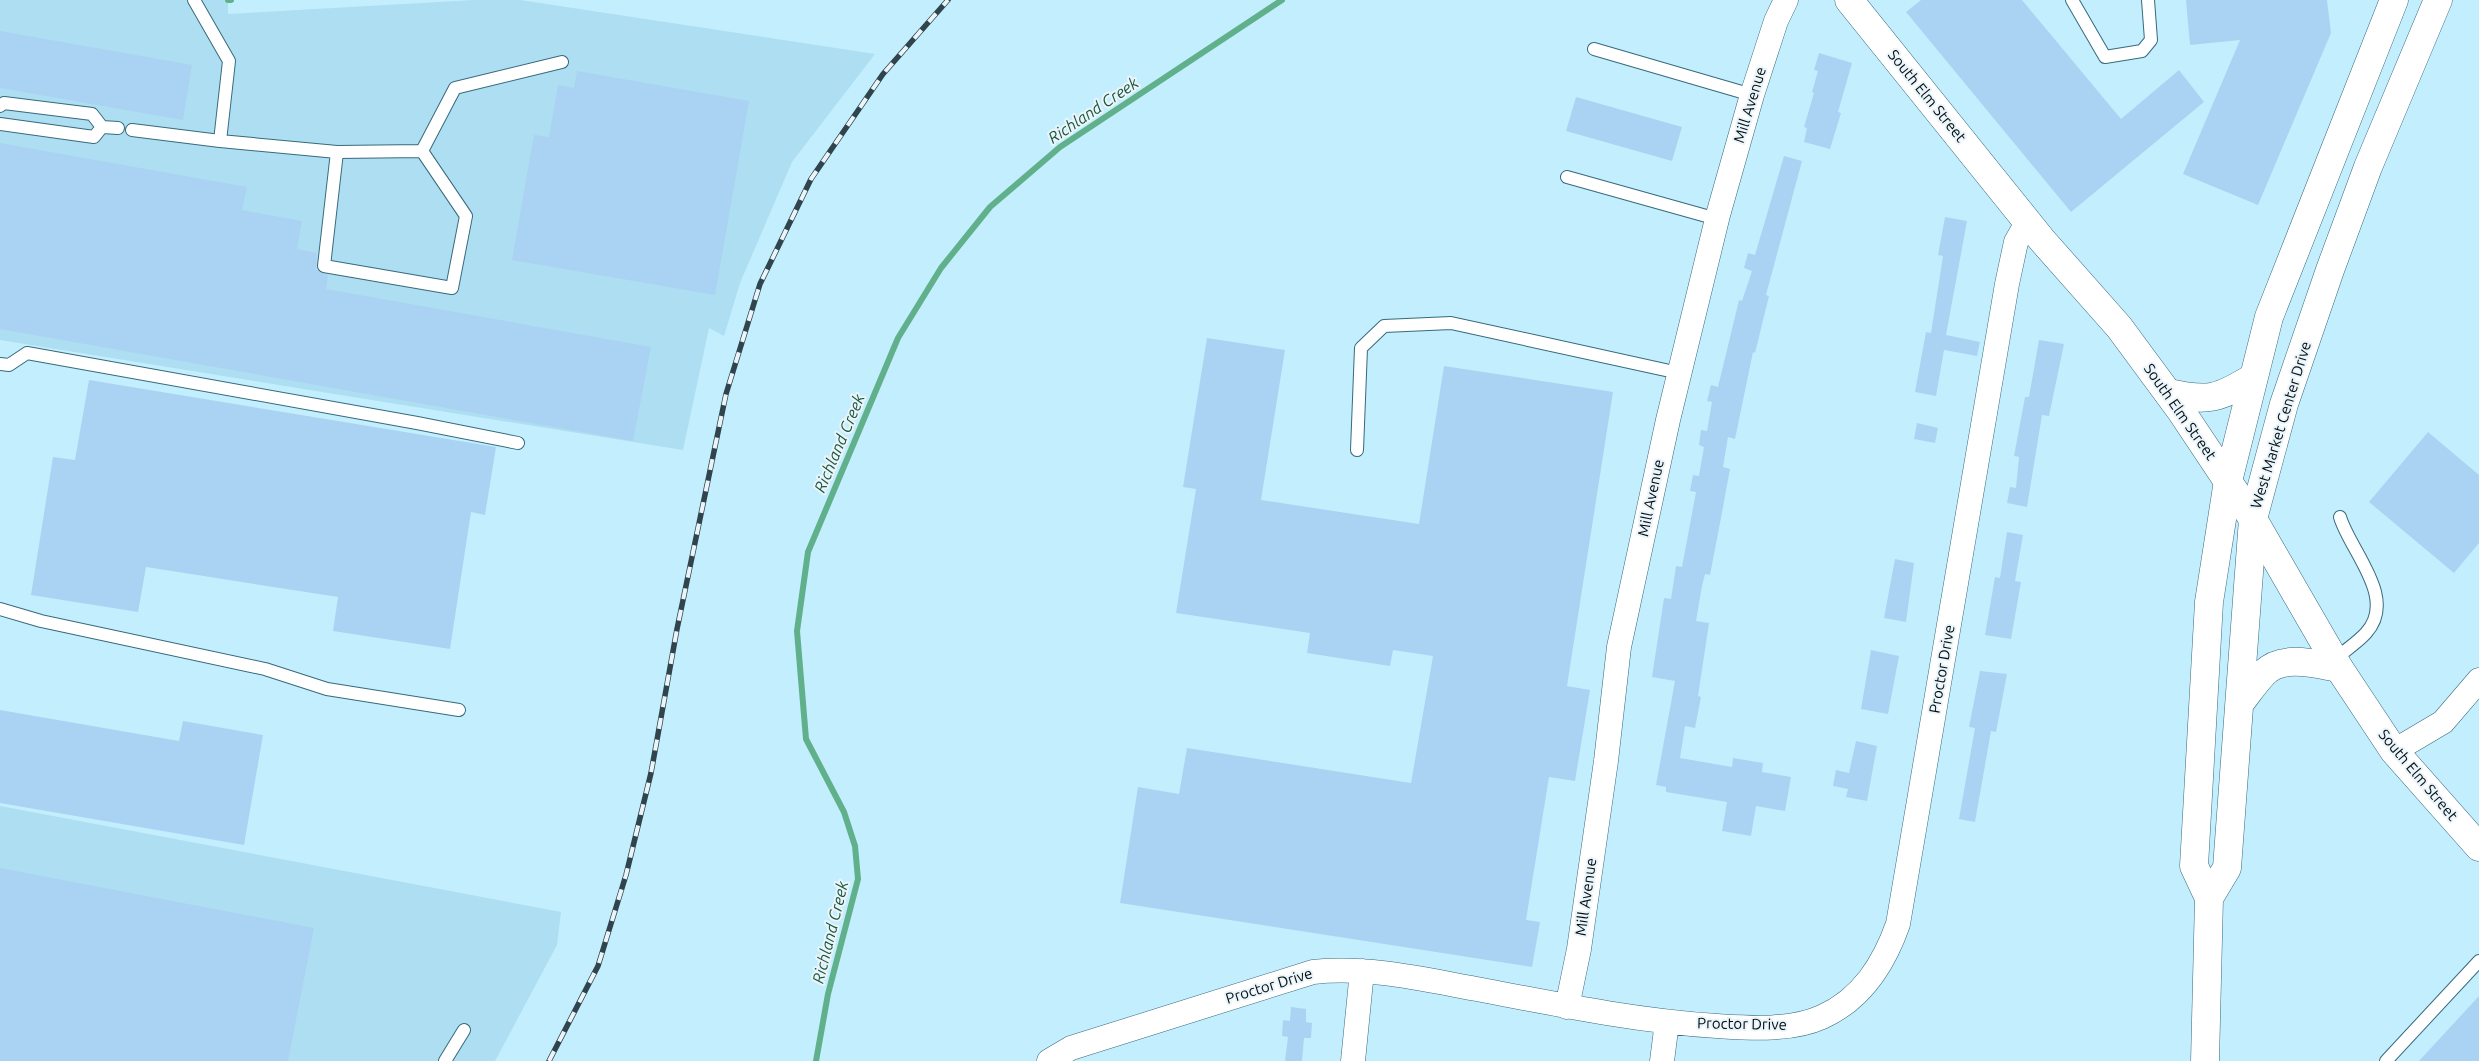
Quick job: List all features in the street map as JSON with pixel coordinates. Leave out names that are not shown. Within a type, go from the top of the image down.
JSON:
[{"type":"main road","name":"South Elm Street","points":[[1849,0],[2028,221],[2119,328],[2168,393],[2253,519],[2336,664],[2394,751],[2479,847]]},
{"type":"main road","name":"West Market Center Drive","points":[[2206,1061],[2209,898],[2194,866],[2209,602],[2228,481],[2269,317],[2394,0]]},
{"type":"main road","name":"West Market Center Drive","points":[[2209,898],[2227,868],[2253,519],[2284,404],[2330,270],[2368,168],[2438,0]]},
{"type":"main road","points":[[2168,393],[2206,399],[2225,395],[2254,377]]},
{"type":"main road","points":[[2240,703],[2266,671],[2282,663],[2303,661],[2336,664]]},
{"type":"street","name":"Mill Avenue","points":[[1567,1006],[1579,949],[1606,761],[1619,647],[1679,373],[1717,218],[1752,95],[1776,21],[1786,0]]},
{"type":"street","name":"Proctor Drive","points":[[1049,1061],[1071,1048],[1313,972],[1337,970],[1384,972],[1567,1006],[1666,1022],[1739,1027],[1796,1025],[1820,1018],[1843,1006],[1873,978],[1890,948],[1898,924],[2007,284],[2016,242],[2028,221]]},
{"type":"street","points":[[2394,751],[2442,722],[2479,680]]},
{"type":"street","points":[[1353,1061],[1362,971]]},
{"type":"street","points":[[1662,1061],[1666,1022]]},
{"type":"lane","points":[[194,0],[229,61],[220,141]]},
{"type":"lane","points":[[2072,0],[2105,57],[2142,51],[2151,40],[2148,0]]},
{"type":"lane","points":[[1594,49],[1752,95]]},
{"type":"lane","points":[[422,150],[455,88],[562,62]]},
{"type":"lane","points":[[0,106],[4,103],[92,114],[102,127],[118,128]]},
{"type":"lane","points":[[0,124],[94,137],[102,127]]},
{"type":"lane","points":[[132,130],[220,141],[337,152],[422,150]]},
{"type":"lane","points":[[337,152],[324,266],[452,288],[466,216],[422,150]]},
{"type":"lane","points":[[1567,177],[1717,218]]},
{"type":"lane","points":[[1357,450],[1361,348],[1384,326],[1450,323],[1679,373]]},
{"type":"lane","points":[[0,364],[9,366],[27,353],[518,443]]},
{"type":"lane","points":[[2336,664],[2367,632],[2375,619],[2377,607],[2372,583],[2363,561],[2347,537],[2340,517]]},
{"type":"lane","points":[[0,609],[41,621],[265,669],[327,689],[459,710]]},
{"type":"lane","points":[[2386,1061],[2479,961]]},
{"type":"lane","points":[[445,1061],[464,1030]]},
{"type":"shaded area","points":[[0,0],[228,0],[228,14],[474,0],[520,0],[875,54],[792,162],[740,283],[724,336],[709,328],[683,450],[0,340]]},
{"type":"shaded area","points":[[0,806],[561,912],[557,945],[495,1061],[0,1061]]},
{"type":"building","points":[[1921,0],[2022,0],[2121,119],[2179,70],[2204,102],[2071,212],[1906,12]]},
{"type":"building","points":[[2186,0],[2327,0],[2331,33],[2258,205],[2183,174],[2240,40],[2190,45]]},
{"type":"building","points":[[0,31],[192,65],[183,120],[0,88]]},
{"type":"building","points":[[1819,53],[1852,63],[1838,112],[1841,113],[1830,149],[1804,142],[1807,128],[1804,127],[1814,93],[1812,92],[1818,71],[1814,70]]},
{"type":"building","points":[[577,71],[749,101],[715,295],[512,260],[534,135],[549,137],[558,85],[574,88]]},
{"type":"building","points":[[1576,97],[1682,127],[1672,161],[1566,131]]},
{"type":"building","points":[[0,143],[247,187],[242,210],[302,221],[297,249],[317,253],[316,270],[328,275],[326,289],[651,347],[633,441],[0,329]]},
{"type":"building","points":[[1784,156],[1802,161],[1766,295],[1769,296],[1755,353],[1753,352],[1735,439],[1728,437],[1723,467],[1730,469],[1710,575],[1705,574],[1696,621],[1709,623],[1698,696],[1701,697],[1695,728],[1685,726],[1680,758],[1732,767],[1733,758],[1763,763],[1762,772],[1791,777],[1785,811],[1756,806],[1751,836],[1722,831],[1727,802],[1666,792],[1666,787],[1656,785],[1675,681],[1652,677],[1664,598],[1671,599],[1676,566],[1682,567],[1696,492],[1690,491],[1693,475],[1699,476],[1704,447],[1699,445],[1701,430],[1707,431],[1712,402],[1707,401],[1711,385],[1718,387],[1739,300],[1742,301],[1752,271],[1744,268],[1748,253],[1755,255]]},
{"type":"building","points":[[1945,217],[1967,221],[1946,335],[1980,342],[1977,356],[1944,350],[1936,396],[1915,392],[1926,332],[1931,333],[1943,256],[1938,255]]},
{"type":"building","points":[[1207,338],[1285,350],[1261,500],[1419,524],[1444,366],[1613,392],[1567,686],[1590,690],[1575,781],[1549,777],[1526,920],[1540,922],[1532,967],[1120,903],[1138,787],[1179,794],[1187,748],[1411,783],[1433,656],[1393,650],[1390,666],[1307,653],[1310,633],[1176,613],[1196,489],[1183,487]]},
{"type":"building","points":[[2039,340],[2064,344],[2049,416],[2042,415],[2027,507],[2007,503],[2010,487],[2016,488],[2019,457],[2014,456],[2025,397],[2029,397]]},
{"type":"building","points":[[89,380],[496,447],[485,515],[471,512],[450,649],[333,631],[338,597],[146,567],[138,612],[31,595],[53,457],[75,460]]},
{"type":"building","points":[[1917,423],[1938,428],[1935,443],[1914,439]]},
{"type":"building","points":[[2428,432],[2479,475],[2479,543],[2454,573],[2369,502]]},
{"type":"building","points":[[2007,532],[2023,535],[2015,581],[2021,582],[2011,639],[1985,635],[1995,577],[2000,578]]},
{"type":"building","points":[[1895,559],[1914,563],[1906,622],[1884,618]]},
{"type":"building","points":[[1871,650],[1899,656],[1888,714],[1861,709]]},
{"type":"building","points":[[1980,671],[2007,674],[1996,732],[1991,731],[1975,822],[1959,819],[1975,728],[1969,727]]},
{"type":"building","points":[[0,710],[179,741],[183,721],[263,735],[244,845],[0,803]]},
{"type":"building","points":[[1856,741],[1877,746],[1867,801],[1846,797],[1848,789],[1833,786],[1836,770],[1849,773]]},
{"type":"building","points":[[0,868],[314,928],[288,1061],[0,1061]]},
{"type":"building","points":[[2479,996],[2479,1061],[2419,1061]]},
{"type":"building","points":[[1291,1007],[1306,1009],[1306,1022],[1312,1023],[1311,1038],[1304,1038],[1302,1061],[1285,1061],[1288,1037],[1282,1036],[1283,1020],[1290,1021]]},
{"type":"waterway","name":"Richland Creek","points":[[816,1061],[828,994],[858,879],[855,846],[844,812],[806,739],[797,631],[808,552],[898,338],[941,268],[990,207],[1060,147],[1282,0]]},
{"type":"railway","points":[[549,1061],[598,966],[626,875],[651,773],[677,629],[726,394],[760,284],[811,179],[883,74],[948,0]]}]
